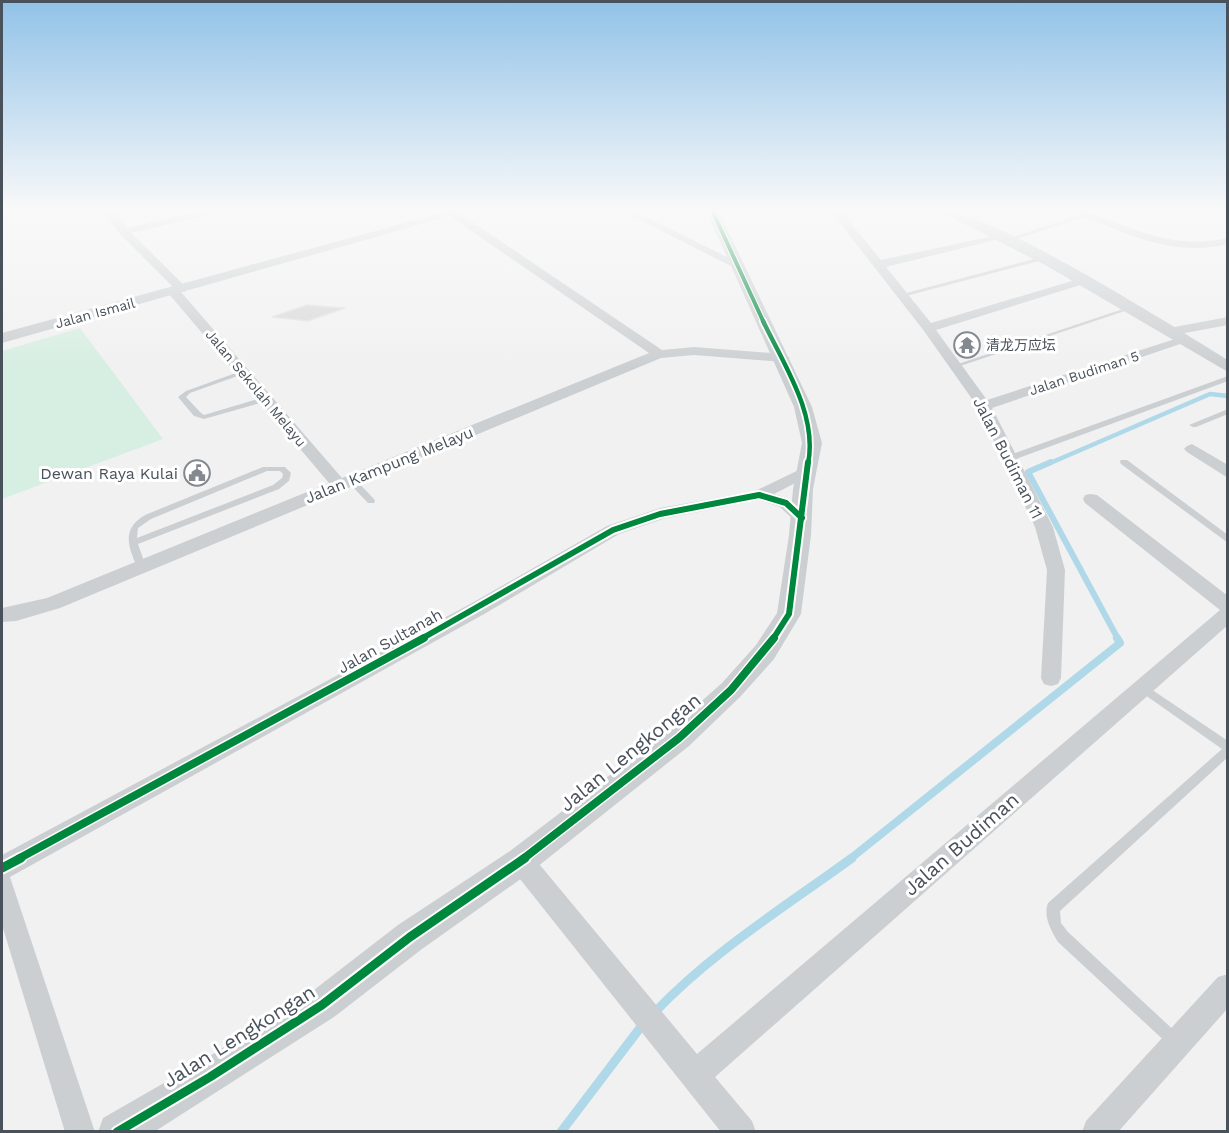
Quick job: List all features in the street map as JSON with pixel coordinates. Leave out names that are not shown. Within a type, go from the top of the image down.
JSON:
[{"type":"street","name":"Jalan Sekolah Melayu","points":[[152,263],[177,290],[264,399],[346,483]]},
{"type":"street","name":"Jalan Ismail","points":[[2,338],[274,263]]},
{"type":"street","points":[[532,263],[659,354]]},
{"type":"street","points":[[878,264],[889,263]]},
{"type":"street","points":[[1054,263],[1227,367]]},
{"type":"street","name":"Jalan Lengkongan","points":[[117,1131],[322,1005],[410,937],[521,861],[679,738],[765,652],[789,614],[802,518],[803,489],[812,443],[803,407],[783,358],[735,264]]},
{"type":"street","name":"Jalan Budiman 11","points":[[878,264],[984,406],[1044,527],[1056,570],[1051,678]]},
{"type":"street","points":[[928,328],[1086,280]]},
{"type":"street","points":[[1169,332],[1225,323]]},
{"type":"street","name":"Jalan Budiman 5","points":[[984,406],[1184,341]]},
{"type":"street","name":"Jalan Kampung Melayu","points":[[2,615],[16,614],[53,603],[659,354],[694,351],[783,358]]},
{"type":"street","points":[[1192,449],[1227,473]]},
{"type":"street","points":[[759,495],[807,471]]},
{"type":"street","name":"Jalan Sultanah","points":[[2,868],[479,608],[613,530],[660,514],[759,495],[786,503],[802,518]]},
{"type":"street","points":[[1091,499],[1227,606]]},
{"type":"street","name":"Jalan Budiman","points":[[696,1074],[1227,614]]},
{"type":"street","points":[[521,861],[741,1131]]},
{"type":"street","points":[[2,886],[80,1131]]},
{"type":"street","points":[[1097,1131],[1226,992]]},
{"type":"lane","points":[[902,295],[1026,263]]},
{"type":"lane","points":[[955,366],[1131,308]]},
{"type":"lane","points":[[244,372],[188,392],[182,398],[197,414],[204,417],[264,399]]},
{"type":"lane","points":[[1010,458],[1227,378]]},
{"type":"lane","points":[[1192,425],[1226,414]]},
{"type":"lane","points":[[1125,462],[1227,540]]},
{"type":"lane","points":[[134,543],[276,487],[286,479],[287,472],[282,469],[266,469],[148,517],[135,526],[131,532],[134,543],[141,567]]},
{"type":"lane","points":[[346,483],[371,501]]},
{"type":"lane","points":[[1142,687],[1227,751],[1053,908],[1055,925],[1063,937],[1177,1043]]},
{"type":"green space","points":[[80,328],[163,439],[2,499],[2,351]]},
{"type":"building","points":[[307,305],[345,308],[308,321],[272,317]]},
{"type":"waterway","points":[[1048,464],[1210,394],[1228,396]]},
{"type":"waterway","points":[[1051,462],[1028,472],[1118,639]]},
{"type":"waterway","points":[[850,859],[1120,643],[1117,638]]},
{"type":"waterway","points":[[655,1012],[677,990],[725,950],[852,858]]},
{"type":"waterway","points":[[561,1132],[643,1024]]},
{"type":"cycle path","points":[[117,1132],[210,1077],[322,1005],[410,937],[521,861],[679,738],[731,690],[765,652],[789,614],[800,535],[803,489],[812,443],[803,407],[736,263]]},
{"type":"cycle path","points":[[2,868],[479,608],[613,530],[660,514],[759,495],[786,503],[802,518]]},
{"type":"place","name":"清龙万应坛","points":[[967,345]]},
{"type":"place","name":"Dewan Raya Kulai","points":[[197,473]]}]
